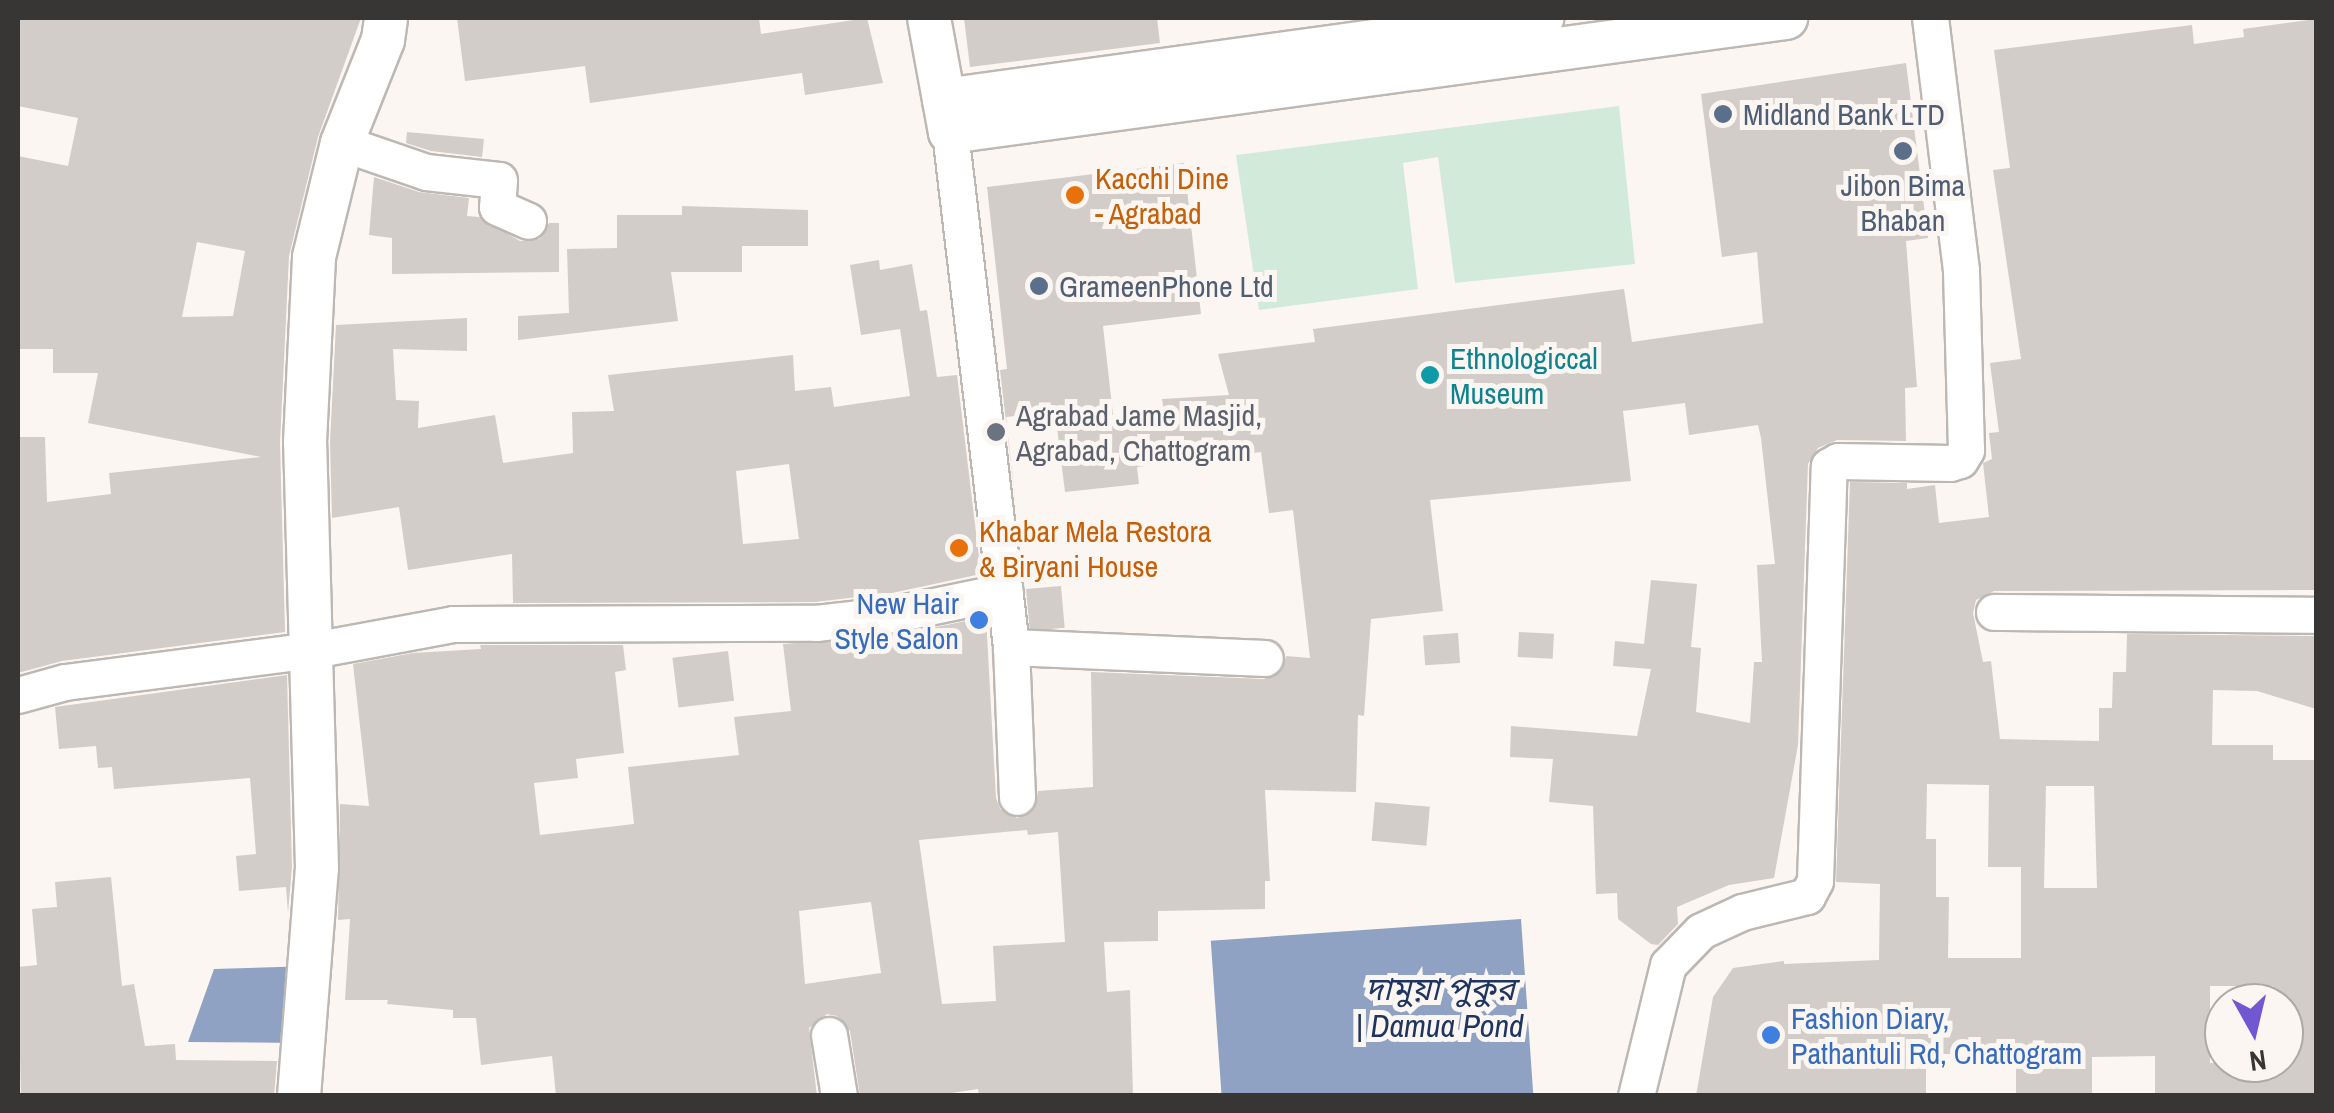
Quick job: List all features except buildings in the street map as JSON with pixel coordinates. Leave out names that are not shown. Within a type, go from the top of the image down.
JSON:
[{"type":"street","points":[[298,1096],[317,868],[305,442],[314,258],[342,143],[383,40],[386,18]]},
{"type":"street","points":[[930,18],[947,116],[977,388],[1006,591],[1017,797]]},
{"type":"street","points":[[947,116],[1421,25],[1542,18]]},
{"type":"street","points":[[947,116],[1786,18]]},
{"type":"street","points":[[1636,1096],[1668,965],[1701,931],[1742,912],[1807,896],[1814,882],[1829,466],[1838,461],[1950,464],[1960,460],[1966,450],[1961,270],[1930,18]]},
{"type":"street","points":[[342,143],[426,172],[499,180],[497,207],[528,221]]},
{"type":"street","points":[[18,694],[85,679],[313,650],[453,624],[816,624],[896,614],[1006,591]]},
{"type":"street","points":[[1994,612],[2316,615]]},
{"type":"street","points":[[1011,646],[1265,658]]},
{"type":"street","points":[[830,1035],[839,1096]]},
{"type":"green space","points":[[1619,106],[1635,264],[1455,283],[1438,157],[1403,163],[1418,289],[1259,310],[1236,155]]},
{"type":"water","name":"দামুয়া পুকুর | Damua Pond","points":[[1521,919],[1533,1095],[1222,1096],[1211,941]]},
{"type":"water","points":[[314,966],[298,1043],[188,1042],[214,969]]},
{"type":"place","name":"Midland Bank LTD","points":[[1723,114]]},
{"type":"place","name":"Jibon Bima Bhaban","points":[[1903,151]]},
{"type":"place","name":"Kacchi Dine - Agrabad","points":[[1075,195]]},
{"type":"place","name":"GrameenPhone Ltd","points":[[1039,286]]},
{"type":"place","name":"Ethnologiccal Museum","points":[[1430,375]]},
{"type":"place","name":"Agrabad Jame Masjid, Agrabad, Chattogram","points":[[996,432]]},
{"type":"place","name":"Khabar Mela Restora & Biryani House","points":[[959,548]]},
{"type":"place","name":"New Hair Style Salon","points":[[979,620]]},
{"type":"place","name":"Fashion Diary, Pathantuli Rd, Chattogram","points":[[1771,1035]]}]
